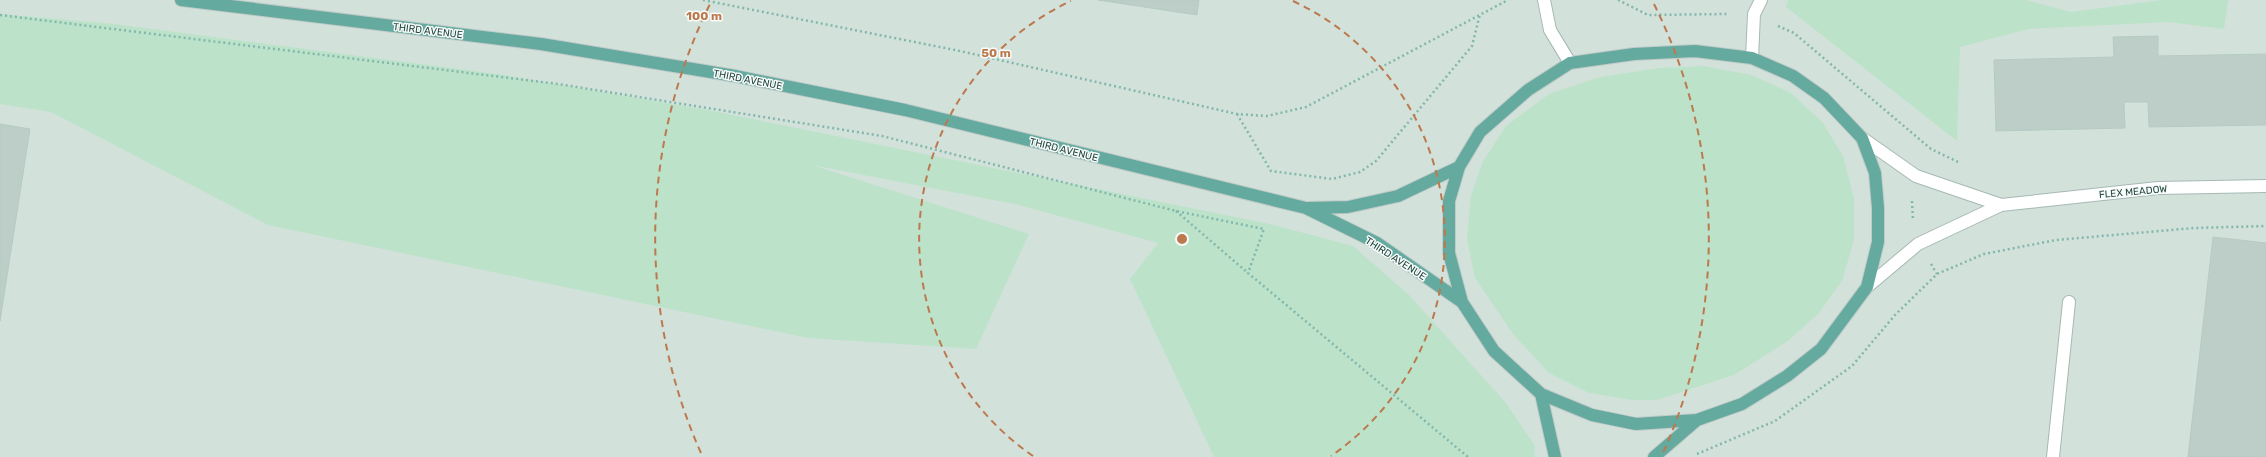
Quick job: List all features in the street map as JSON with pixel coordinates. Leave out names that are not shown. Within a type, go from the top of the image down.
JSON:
[{"type":"main road","name":"THIRD AVENUE","points":[[181,0],[541,44],[735,76],[905,110],[1306,208],[1377,242],[1462,302]]},
{"type":"main road","points":[[1695,51],[1752,58],[1793,76],[1818,94],[1862,138],[1875,172],[1878,208],[1878,242],[1867,287],[1821,348],[1787,376],[1742,404],[1697,420],[1636,424],[1592,416],[1541,394],[1494,352],[1462,302],[1449,253],[1448,201],[1459,167],[1480,132],[1528,90],[1570,63],[1634,54],[1695,51]]},
{"type":"main road","name":"THIRD AVENUE","points":[[1306,208],[1348,206],[1398,196],[1459,167]]},
{"type":"main road","points":[[1541,394],[1555,457]]},
{"type":"main road","points":[[1654,457],[1697,420]]},
{"type":"street","points":[[1544,0],[1550,30],[1570,63]]},
{"type":"street","points":[[1752,58],[1754,14],[1761,0]]},
{"type":"street","name":"FLEX MEADOW","points":[[1862,138],[1916,176],[2001,205]]},
{"type":"street","name":"FLEX MEADOW","points":[[1867,287],[1918,244],[2001,205],[2158,188],[2266,186]]},
{"type":"street","points":[[2053,457],[2069,302]]},
{"type":"path","points":[[703,0],[960,51],[1237,114],[1267,116],[1306,107],[1508,0]]},
{"type":"path","points":[[1237,114],[1271,171],[1332,179],[1360,172],[1376,161],[1472,46],[1480,14]]},
{"type":"path","points":[[0,15],[558,84],[882,136],[1176,211],[1264,229],[1248,273]]},
{"type":"path","points":[[1931,149],[1916,176],[1912,191],[1914,226],[1918,244],[1937,274],[1984,254],[2056,240],[2194,228],[2266,226]]},
{"type":"path","points":[[1176,211],[1468,457]]},
{"type":"shaded area","points":[[0,0],[2266,0],[2266,457],[0,457]]},
{"type":"green space","points":[[1788,0],[2026,0],[2071,12],[2162,0],[2228,0],[2224,29],[2168,22],[2029,29],[1960,47],[1957,141],[1786,7]]},
{"type":"green space","points":[[0,14],[114,24],[498,74],[713,111],[1270,224],[1353,246],[1409,295],[1506,403],[1535,446],[1534,457],[1214,457],[1130,279],[1158,243],[1019,205],[812,165],[1029,234],[976,349],[808,338],[268,225],[51,112],[0,104]]},
{"type":"green space","points":[[1703,66],[1752,75],[1791,93],[1823,123],[1843,156],[1854,198],[1854,240],[1842,281],[1819,313],[1788,341],[1734,375],[1657,400],[1632,400],[1589,393],[1549,373],[1513,334],[1475,278],[1467,239],[1471,196],[1482,163],[1506,126],[1549,94],[1600,77],[1659,68]]},
{"type":"building","points":[[1098,0],[1199,0],[1197,15]]},
{"type":"building","points":[[2158,36],[2158,56],[2266,54],[2266,125],[2149,127],[2148,102],[2124,102],[2125,128],[1996,131],[1994,60],[2114,57],[2113,37]]},
{"type":"building","points":[[0,124],[30,129],[0,321]]},
{"type":"building","points":[[2213,237],[2266,243],[2266,457],[2188,457]]}]
